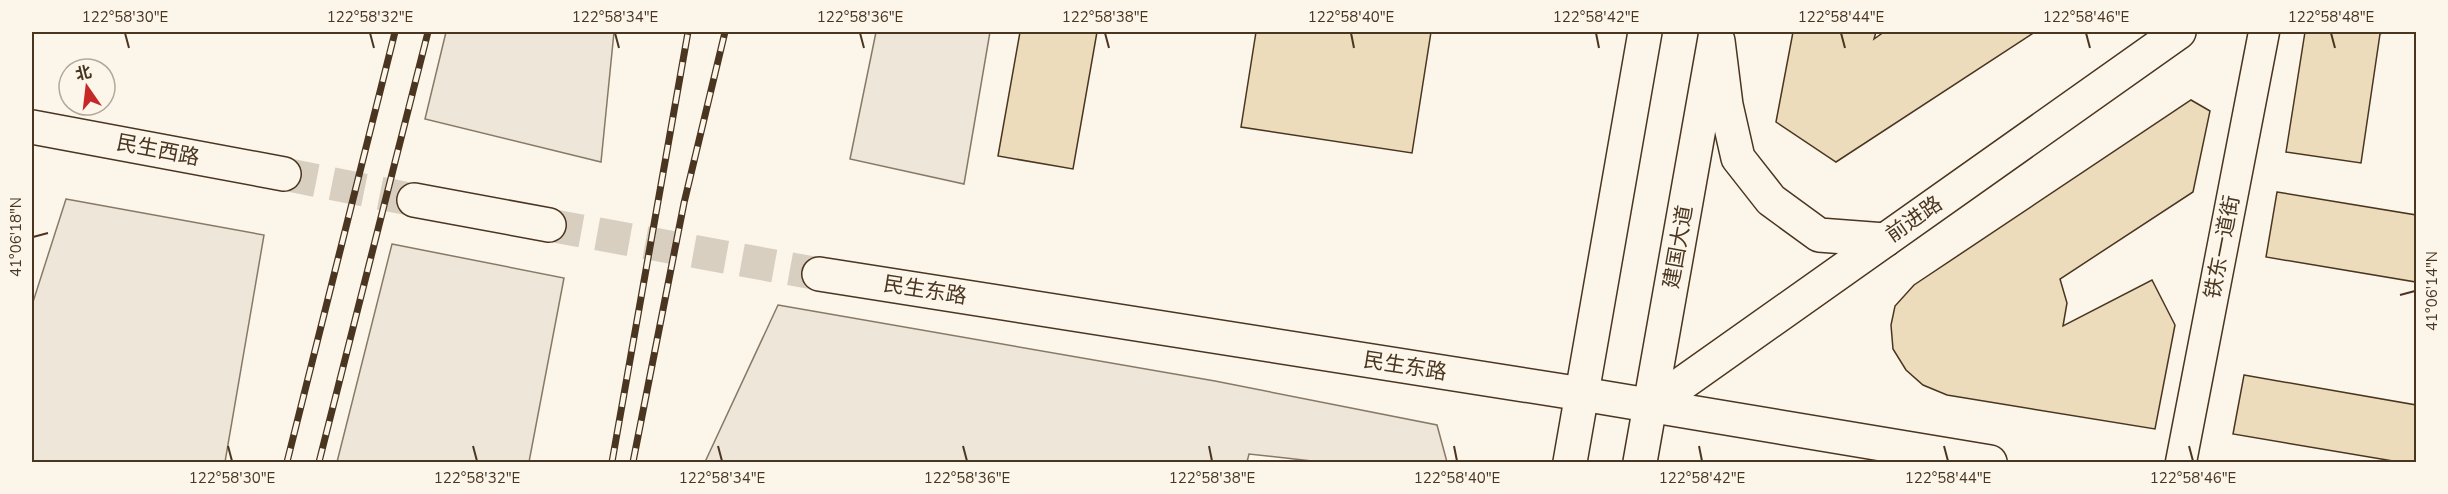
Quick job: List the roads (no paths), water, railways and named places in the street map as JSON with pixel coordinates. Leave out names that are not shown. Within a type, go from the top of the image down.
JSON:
[{"type":"main road","points":[[1570,462],[1644,32]]},
{"type":"main road","points":[[1716,32],[1726,105],[1738,158],[1771,200],[1819,235],[1885,240]]},
{"type":"main road","name":"建国大道","points":[[1640,462],[1716,32]]},
{"type":"main road","name":"前进路","points":[[1650,407],[2179,32]]},
{"type":"main road","name":"民生西路","points":[[32,127],[284,174]]},
{"type":"main road","points":[[414,200],[549,225]]},
{"type":"main road","name":"民生东路","points":[[819,274],[1582,394],[1990,462]]},
{"type":"street","name":"铁东一道街","points":[[2181,462],[2264,32]]},
{"type":"tunnel","points":[[284,174],[414,200]]},
{"type":"tunnel","points":[[549,225],[819,274]]},
{"type":"railway","points":[[287,462],[395,32]]},
{"type":"railway","points":[[319,462],[428,32]]},
{"type":"railway","points":[[612,462],[688,32]]},
{"type":"railway","points":[[633,462],[684,203],[725,32]]}]
